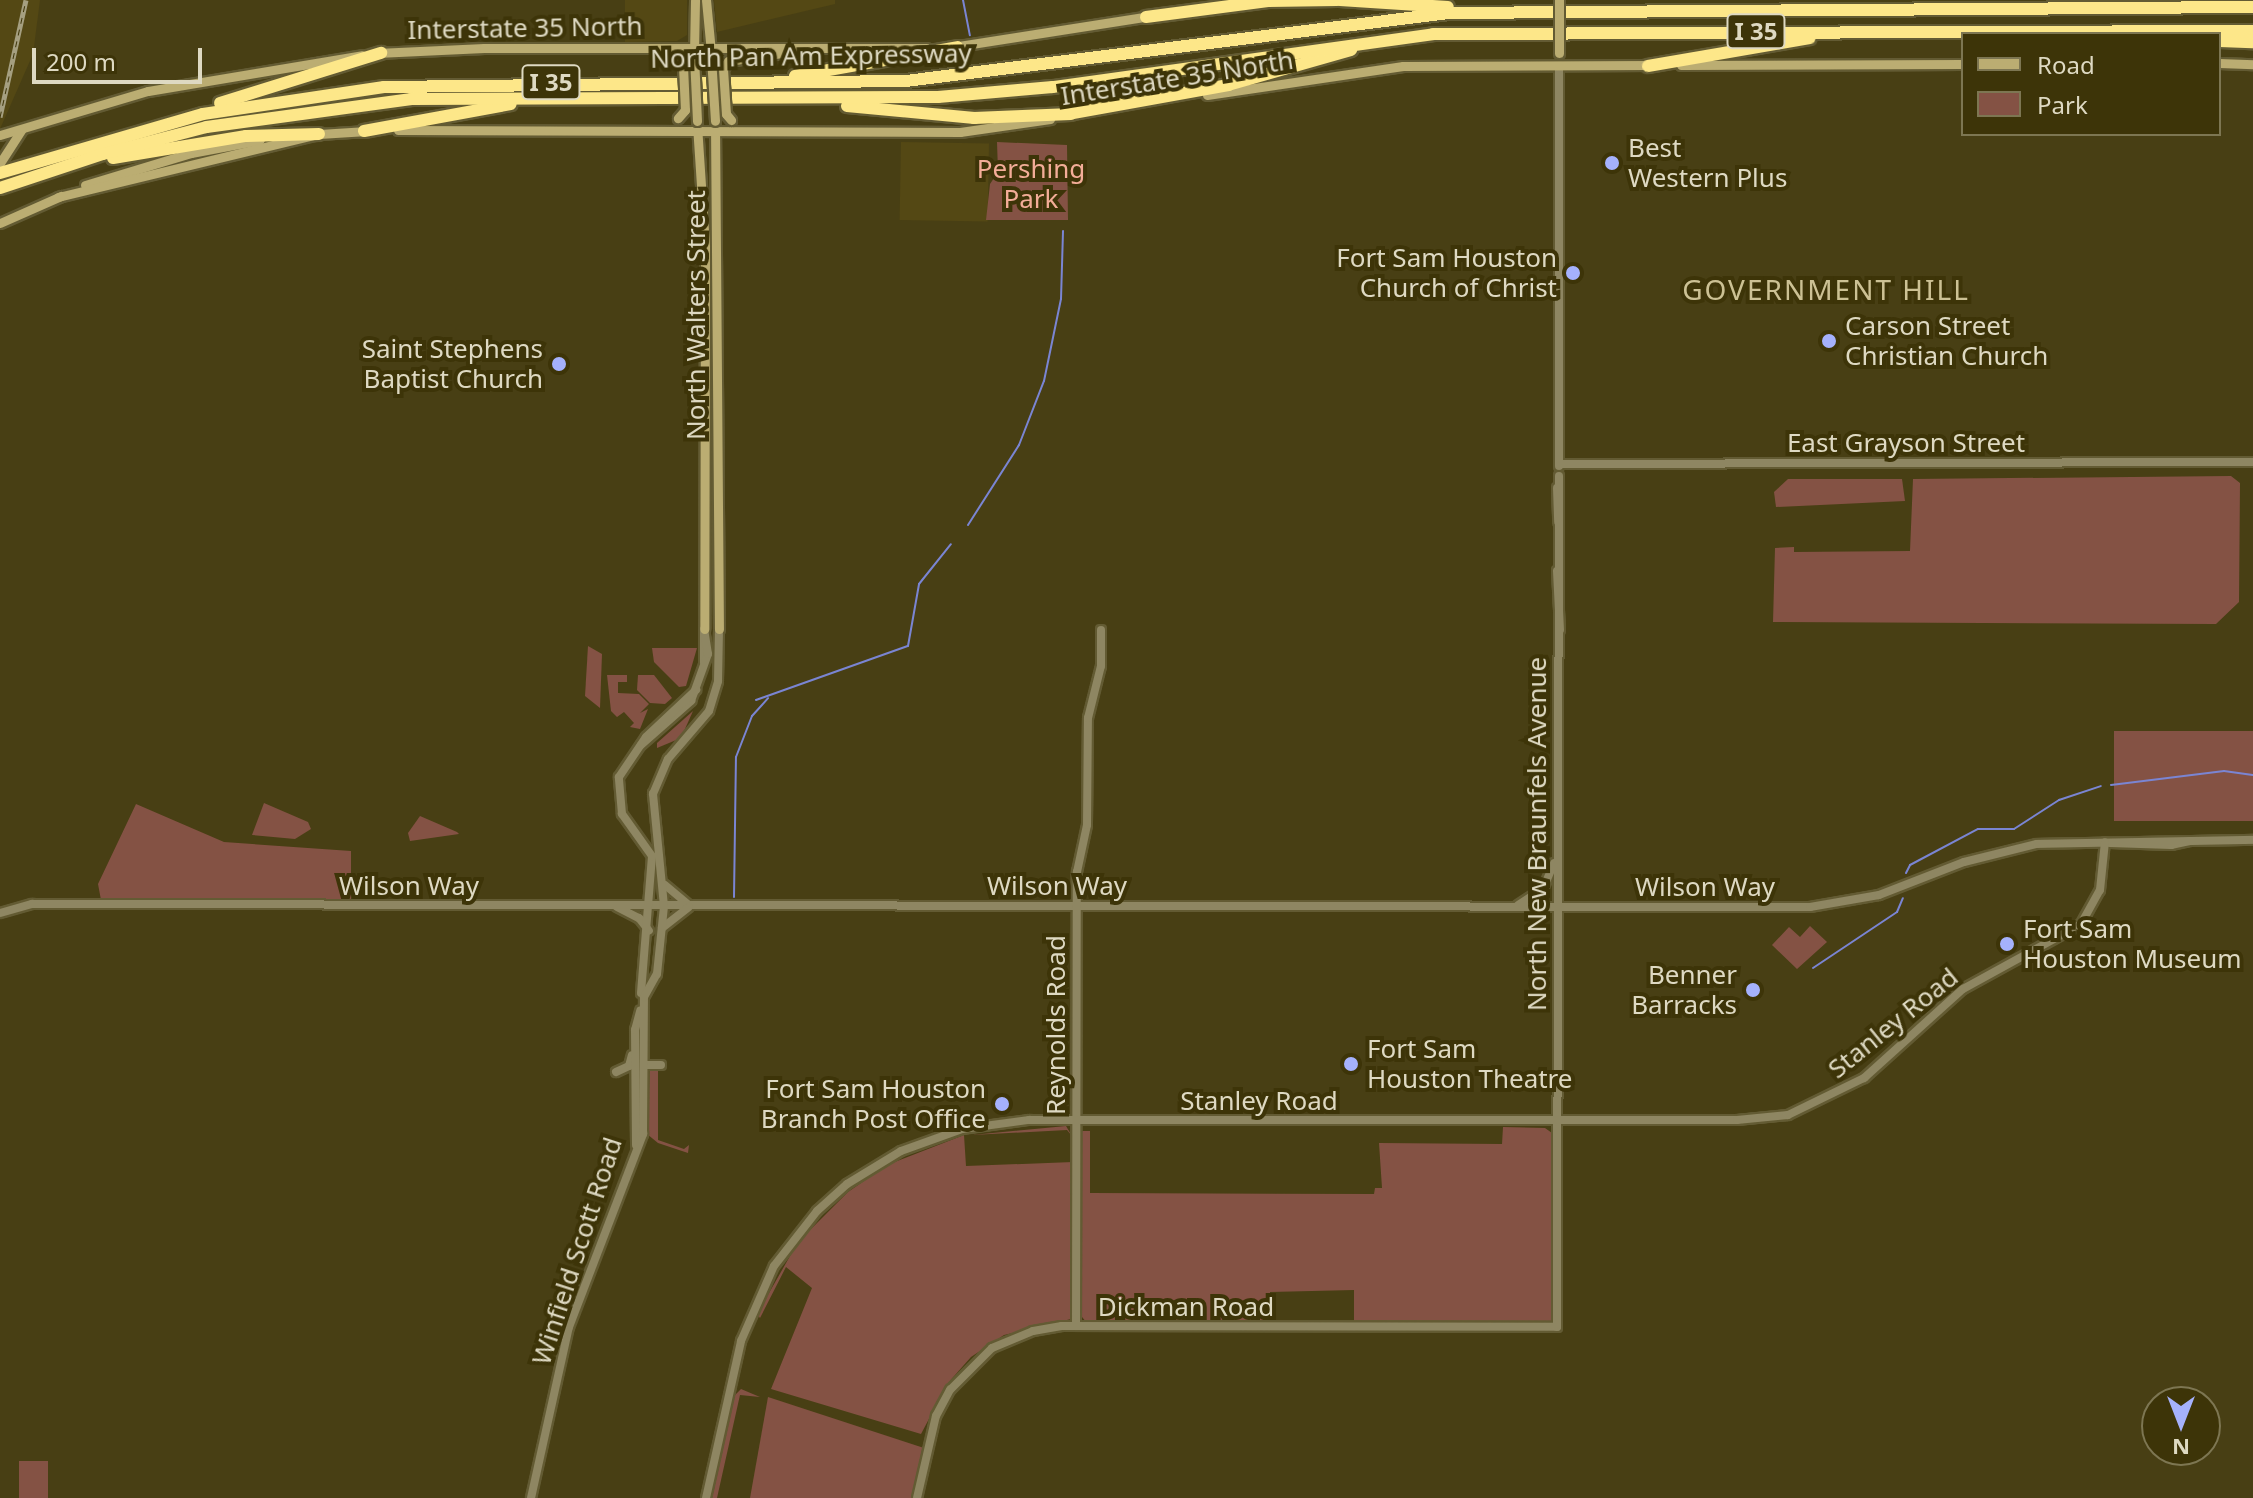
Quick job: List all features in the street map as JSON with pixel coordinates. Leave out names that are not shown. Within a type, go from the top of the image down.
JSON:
[{"type":"highway","points":[[1146,17],[1268,1],[1338,0],[1544,10]]},
{"type":"highway","points":[[1819,0],[2009,8]]},
{"type":"highway","name":"North Pan Am Expressway","points":[[0,173],[61,151],[203,114],[363,89],[473,82],[906,81],[1047,66],[1374,19],[1544,10],[2253,7]]},
{"type":"highway","points":[[728,97],[974,118],[1072,114],[1228,85],[1334,53],[1521,31]]},
{"type":"highway","name":"North Pan Am Expressway","points":[[5,186],[162,138],[289,113],[472,96],[938,97],[1053,87],[1369,40],[1521,31],[2253,31]]},
{"type":"highway","points":[[2068,31],[2075,32]]},
{"type":"highway","points":[[1648,66],[1810,38],[1961,33]]},
{"type":"highway","points":[[2221,41],[2253,42]]},
{"type":"highway","points":[[730,82],[828,73],[957,47]]},
{"type":"highway","points":[[61,151],[106,132],[381,53]]},
{"type":"highway","points":[[364,131],[480,106],[606,98]]},
{"type":"highway","points":[[28,178],[210,141],[319,134]]},
{"type":"main road","name":"North Walters Street","points":[[695,0],[694,53],[705,247],[704,629]]},
{"type":"main road","name":"North Walters Street","points":[[706,0],[715,124],[719,629]]},
{"type":"main road","name":"Interstate 35 North","points":[[0,135],[24,126],[222,75],[381,53],[659,49],[711,53],[957,47],[1249,0]]},
{"type":"main road","name":"North New Braunfels Avenue","points":[[1559,0],[1559,66]]},
{"type":"main road","points":[[655,127],[678,118],[685,110],[683,66],[676,57],[659,49]]},
{"type":"main road","points":[[763,128],[731,120],[726,114],[723,69],[728,61],[776,58],[802,49]]},
{"type":"main road","points":[[2221,63],[2253,64]]},
{"type":"main road","name":"Interstate 35 North","points":[[319,134],[715,124],[763,128],[960,132],[1403,66],[1961,64]]},
{"type":"main road","points":[[0,163],[24,126]]},
{"type":"main road","points":[[1,223],[58,197],[191,153],[319,134]]},
{"type":"street","name":"North New Braunfels Avenue","points":[[1557,1327],[1559,66]]},
{"type":"street","name":"East Grayson Street","points":[[1560,464],[2253,462]]},
{"type":"street","name":"Winfield Scott Road","points":[[531,1498],[569,1327],[636,1149],[635,1030],[653,881],[649,846],[622,814],[616,795],[621,770],[641,745],[691,701],[709,641],[704,629]]},
{"type":"street","points":[[636,1149],[645,1124],[644,997],[657,974],[664,906],[664,884],[653,823],[654,792],[668,759],[709,711],[718,681],[719,629]]},
{"type":"street","name":"Reynolds Road","points":[[1076,1326],[1077,872],[1087,825],[1088,718],[1101,666],[1101,630]]},
{"type":"street","points":[[1511,907],[1535,897],[1549,881],[1558,838]]},
{"type":"street","name":"Wilson Way","points":[[0,913],[32,904],[1810,907],[1879,895],[2000,850],[2105,842],[2253,840]]},
{"type":"street","name":"Stanley Road","points":[[706,1498],[731,1381],[755,1303],[779,1258],[817,1211],[874,1166],[940,1135],[998,1123],[1076,1120],[1757,1120],[1825,1101],[1864,1078],[1968,986],[2081,924],[2100,890],[2105,842]]},
{"type":"street","points":[[627,906],[646,895],[653,881]]},
{"type":"street","points":[[664,884],[693,906]]},
{"type":"street","points":[[612,906],[639,918],[649,931]]},
{"type":"street","points":[[662,928],[677,912],[693,906]]},
{"type":"street","points":[[635,1030],[631,1063],[616,1072],[636,1084]]},
{"type":"street","points":[[644,1065],[661,1065]]},
{"type":"street","name":"Dickman Road","points":[[917,1498],[936,1416],[959,1377],[1005,1341],[1033,1331],[1076,1326],[1557,1327]]},
{"type":"shaded area","points":[[0,0],[40,0],[33,54],[0,129]]},
{"type":"shaded area","points":[[625,0],[687,0],[687,35],[677,41],[625,42]]},
{"type":"shaded area","points":[[714,0],[835,0],[835,4],[717,32]]},
{"type":"shaded area","points":[[901,142],[989,144],[988,222],[900,220]]},
{"type":"green space","name":"Pershing Park","points":[[997,142],[1067,145],[1068,220],[986,220],[990,184],[998,172]]},
{"type":"green space","points":[[2231,476],[2240,483],[2239,602],[2216,624],[1773,622],[1775,548],[1794,547],[1794,552],[1910,551],[1913,479]]},
{"type":"green space","points":[[1788,479],[1902,479],[1905,501],[1776,507],[1774,492]]},
{"type":"green space","points":[[588,646],[602,654],[600,708],[585,696]]},
{"type":"green space","points":[[652,648],[697,648],[686,686],[679,687],[654,662]]},
{"type":"green space","points":[[607,675],[627,675],[627,682],[618,682],[618,693],[639,694],[649,704],[640,713],[648,709],[640,729],[630,727],[634,723],[624,712],[617,717],[611,711]]},
{"type":"green space","points":[[638,675],[654,675],[672,698],[665,704],[650,703],[637,690]]},
{"type":"green space","points":[[693,711],[681,738],[657,748],[657,743]]},
{"type":"green space","points":[[2114,731],[2253,731],[2253,821],[2114,821]]},
{"type":"green space","points":[[264,803],[308,822],[311,829],[295,839],[252,835]]},
{"type":"green space","points":[[136,804],[224,842],[351,851],[351,901],[101,900],[98,884]]},
{"type":"green space","points":[[420,816],[459,834],[410,841],[408,833]]},
{"type":"green space","points":[[1810,926],[1827,942],[1797,969],[1772,945],[1789,927],[1800,937]]},
{"type":"green space","points":[[650,1068],[658,1071],[658,1140],[684,1149],[689,1145],[688,1153],[658,1143],[647,1134]]},
{"type":"green space","points":[[1066,1126],[1072,1136],[1067,1130],[972,1135]]},
{"type":"green space","points":[[1503,1127],[1545,1128],[1552,1133],[1551,1323],[1354,1324],[1354,1290],[1270,1292],[1270,1324],[1087,1323],[1082,1317],[1082,1131],[1090,1131],[1090,1193],[1374,1194],[1375,1188],[1382,1188],[1379,1143],[1502,1144]]},
{"type":"green space","points":[[964,1135],[966,1166],[1073,1162],[1071,1319],[1004,1335],[971,1357],[948,1383],[921,1434],[771,1389],[812,1288],[786,1267],[760,1318],[757,1314],[798,1242],[848,1192],[887,1165]]},
{"type":"green space","points":[[741,1389],[760,1397],[740,1395],[717,1498],[712,1498],[734,1396]]},
{"type":"green space","points":[[768,1397],[924,1448],[914,1498],[750,1498]]},
{"type":"green space","points":[[19,1461],[48,1461],[48,1498],[19,1498]]},
{"type":"waterway","points":[[963,0],[970,35]]},
{"type":"waterway","points":[[968,525],[1019,445],[1044,381],[1061,299],[1063,231]]},
{"type":"waterway","points":[[756,700],[908,646],[919,584],[951,544]]},
{"type":"waterway","points":[[734,897],[736,757],[752,716],[768,698]]},
{"type":"waterway","points":[[2111,785],[2224,771],[2253,775]]},
{"type":"waterway","points":[[1906,873],[1910,865],[1978,829],[2014,829],[2059,800],[2101,786]]},
{"type":"waterway","points":[[1813,968],[1897,912],[1903,898]]},
{"type":"railway","points":[[0,117],[26,0]]},
{"type":"place","name":"Best Western Plus","points":[[1612,163]]},
{"type":"place","name":"Fort Sam Houston Church of Christ","points":[[1573,273]]},
{"type":"place","name":"Carson Street Christian Church","points":[[1829,341]]},
{"type":"place","name":"Saint Stephens Baptist Church","points":[[559,364]]},
{"type":"place","name":"Fort Sam Houston Museum","points":[[2007,944]]},
{"type":"place","name":"Benner Barracks","points":[[1753,990]]},
{"type":"place","name":"Fort Sam Houston Theatre","points":[[1351,1064]]},
{"type":"place","name":"Fort Sam Houston Branch Post Office","points":[[1002,1104]]},
{"type":"district","name":"GOVERNMENT HILL","points":[[1826,289]]}]
